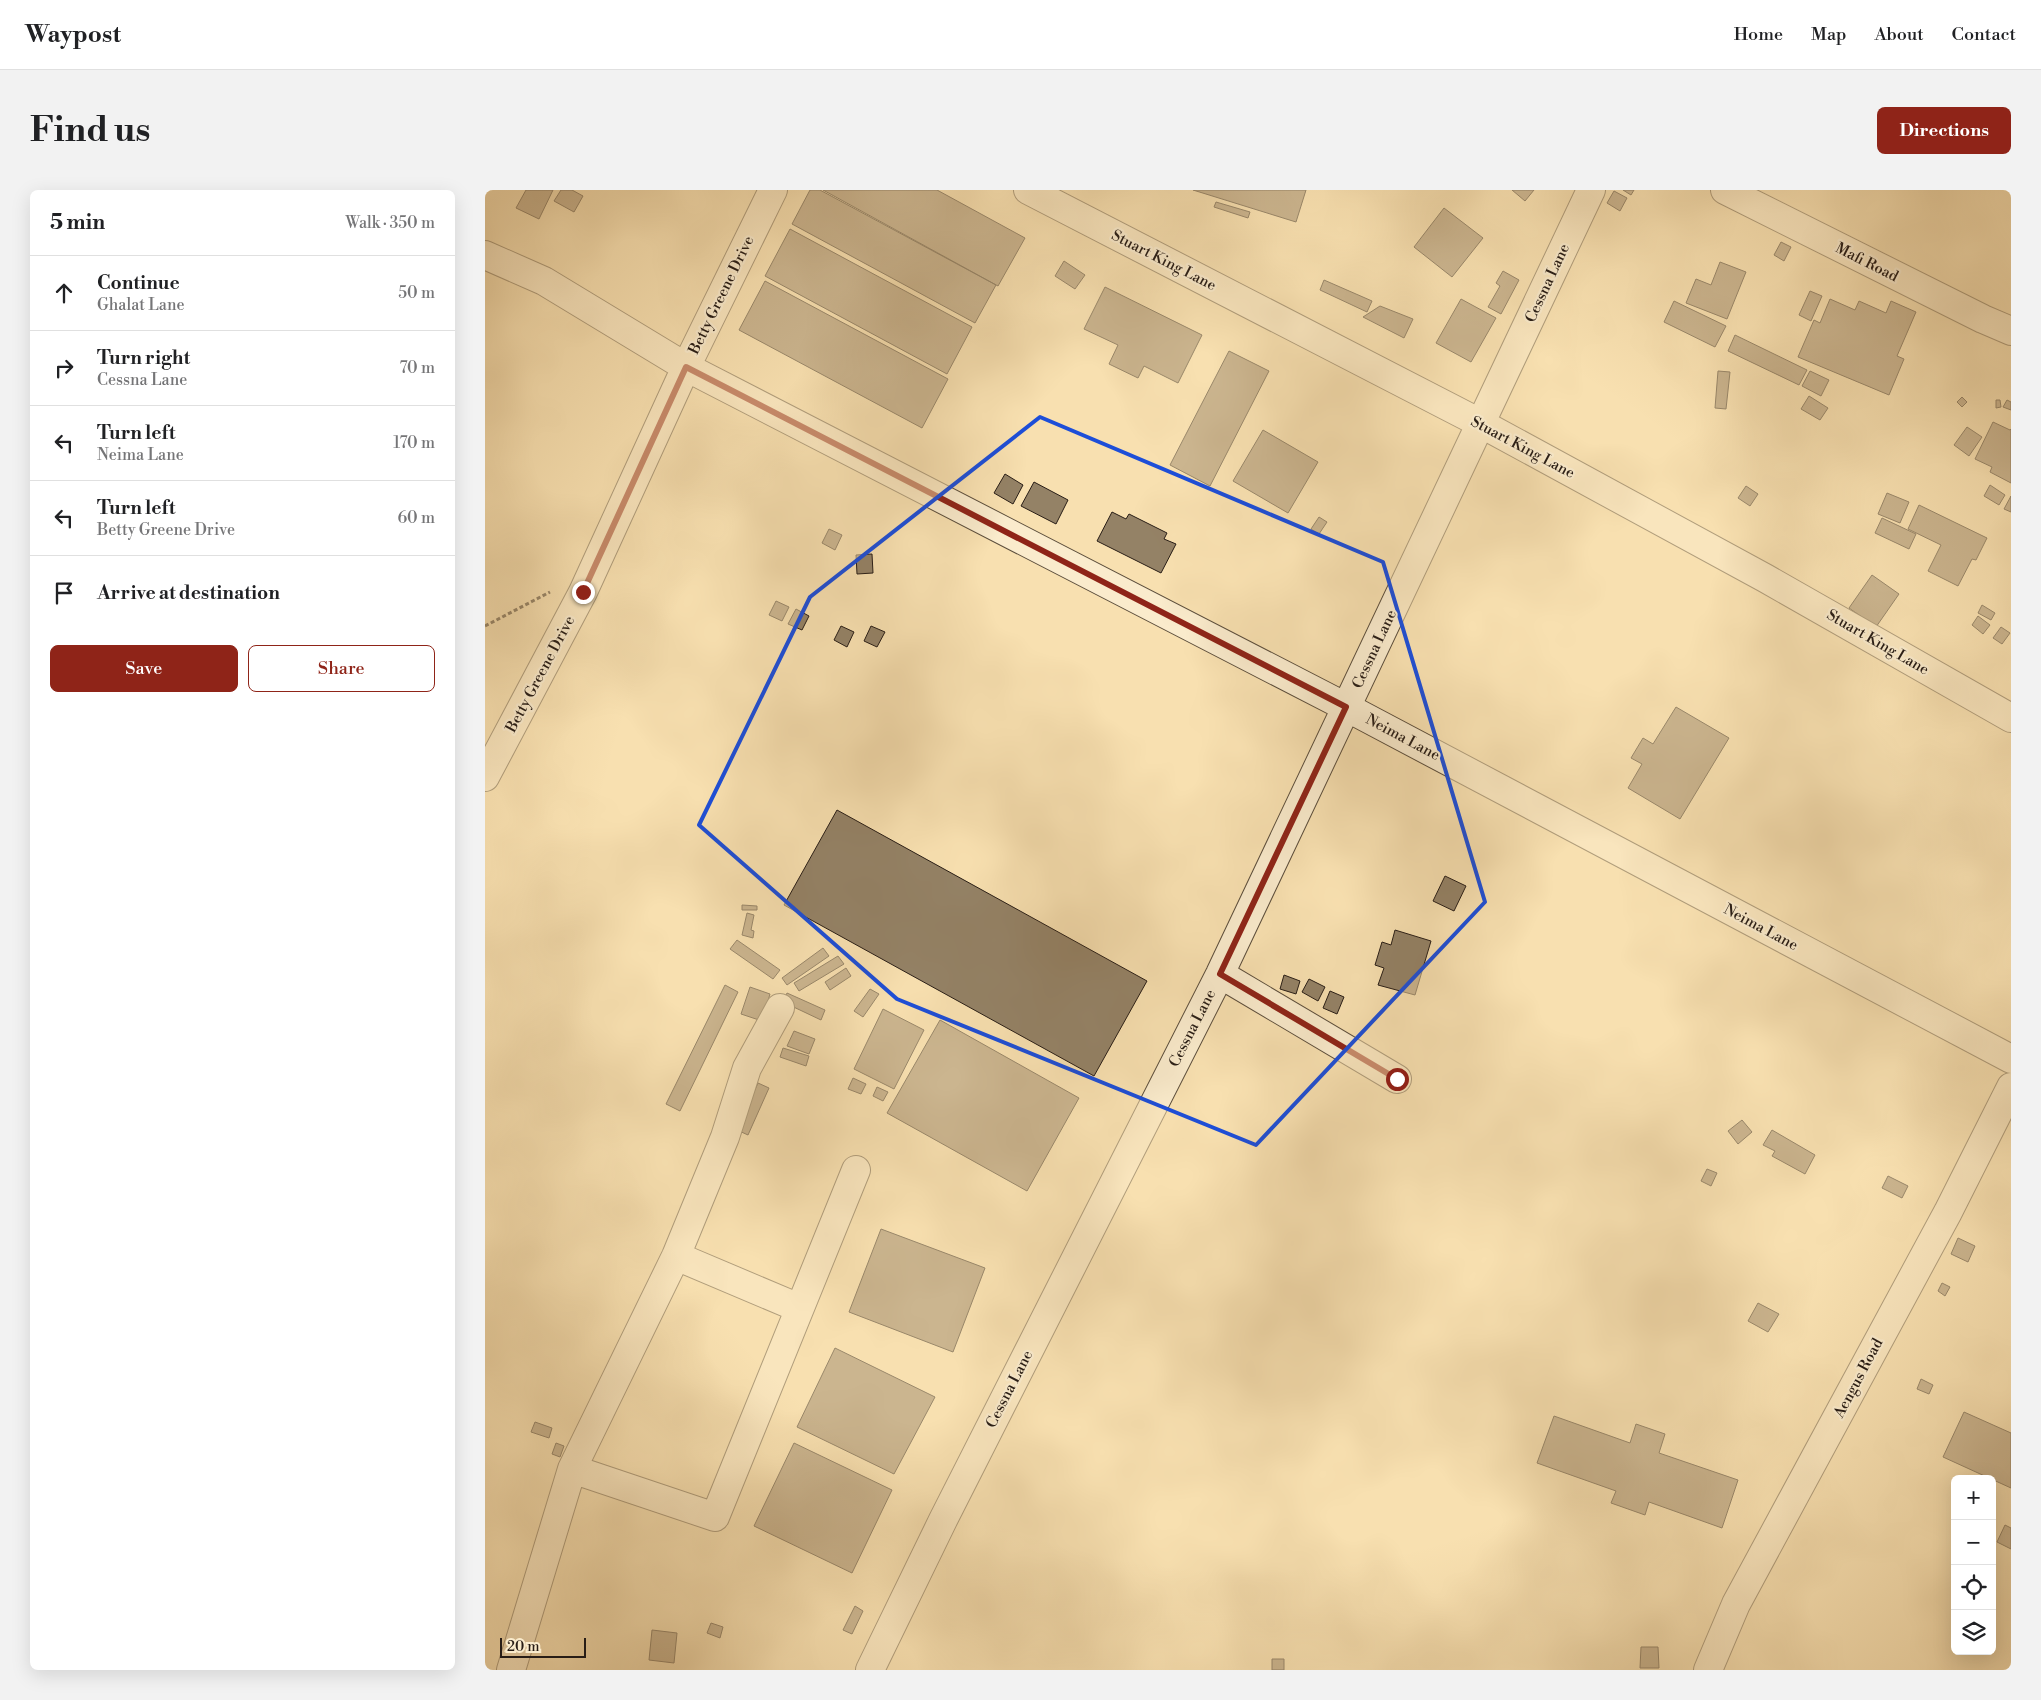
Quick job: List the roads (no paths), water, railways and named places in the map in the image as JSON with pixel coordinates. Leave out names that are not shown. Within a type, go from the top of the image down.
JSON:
[{"type":"street","name":"Betty Greene Drive","points":[[485,777],[583,592],[686,367],[773,190]]},
{"type":"street","name":"Stuart King Lane","points":[[1028,190],[1480,423],[1765,578],[2011,718]]},
{"type":"street","name":"Cessna Lane","points":[[870,1670],[947,1511],[1220,974],[1591,190]]},
{"type":"street","name":"Mafi Road","points":[[1725,190],[1983,320],[2011,331]]},
{"type":"street","name":"Neima Lane","points":[[485,255],[544,281],[686,367],[1346,707],[2011,1060]]},
{"type":"street","points":[[1220,974],[1397,1079]]},
{"type":"street","points":[[511,1670],[572,1469],[676,1256],[725,1138],[747,1068],[780,1008]]},
{"type":"street","name":"Aengus Road","points":[[1708,1670],[1737,1604],[1943,1220],[2011,1087]]},
{"type":"street","points":[[572,1469],[715,1517],[856,1170]]},
{"type":"street","points":[[676,1256],[799,1308]]}]
